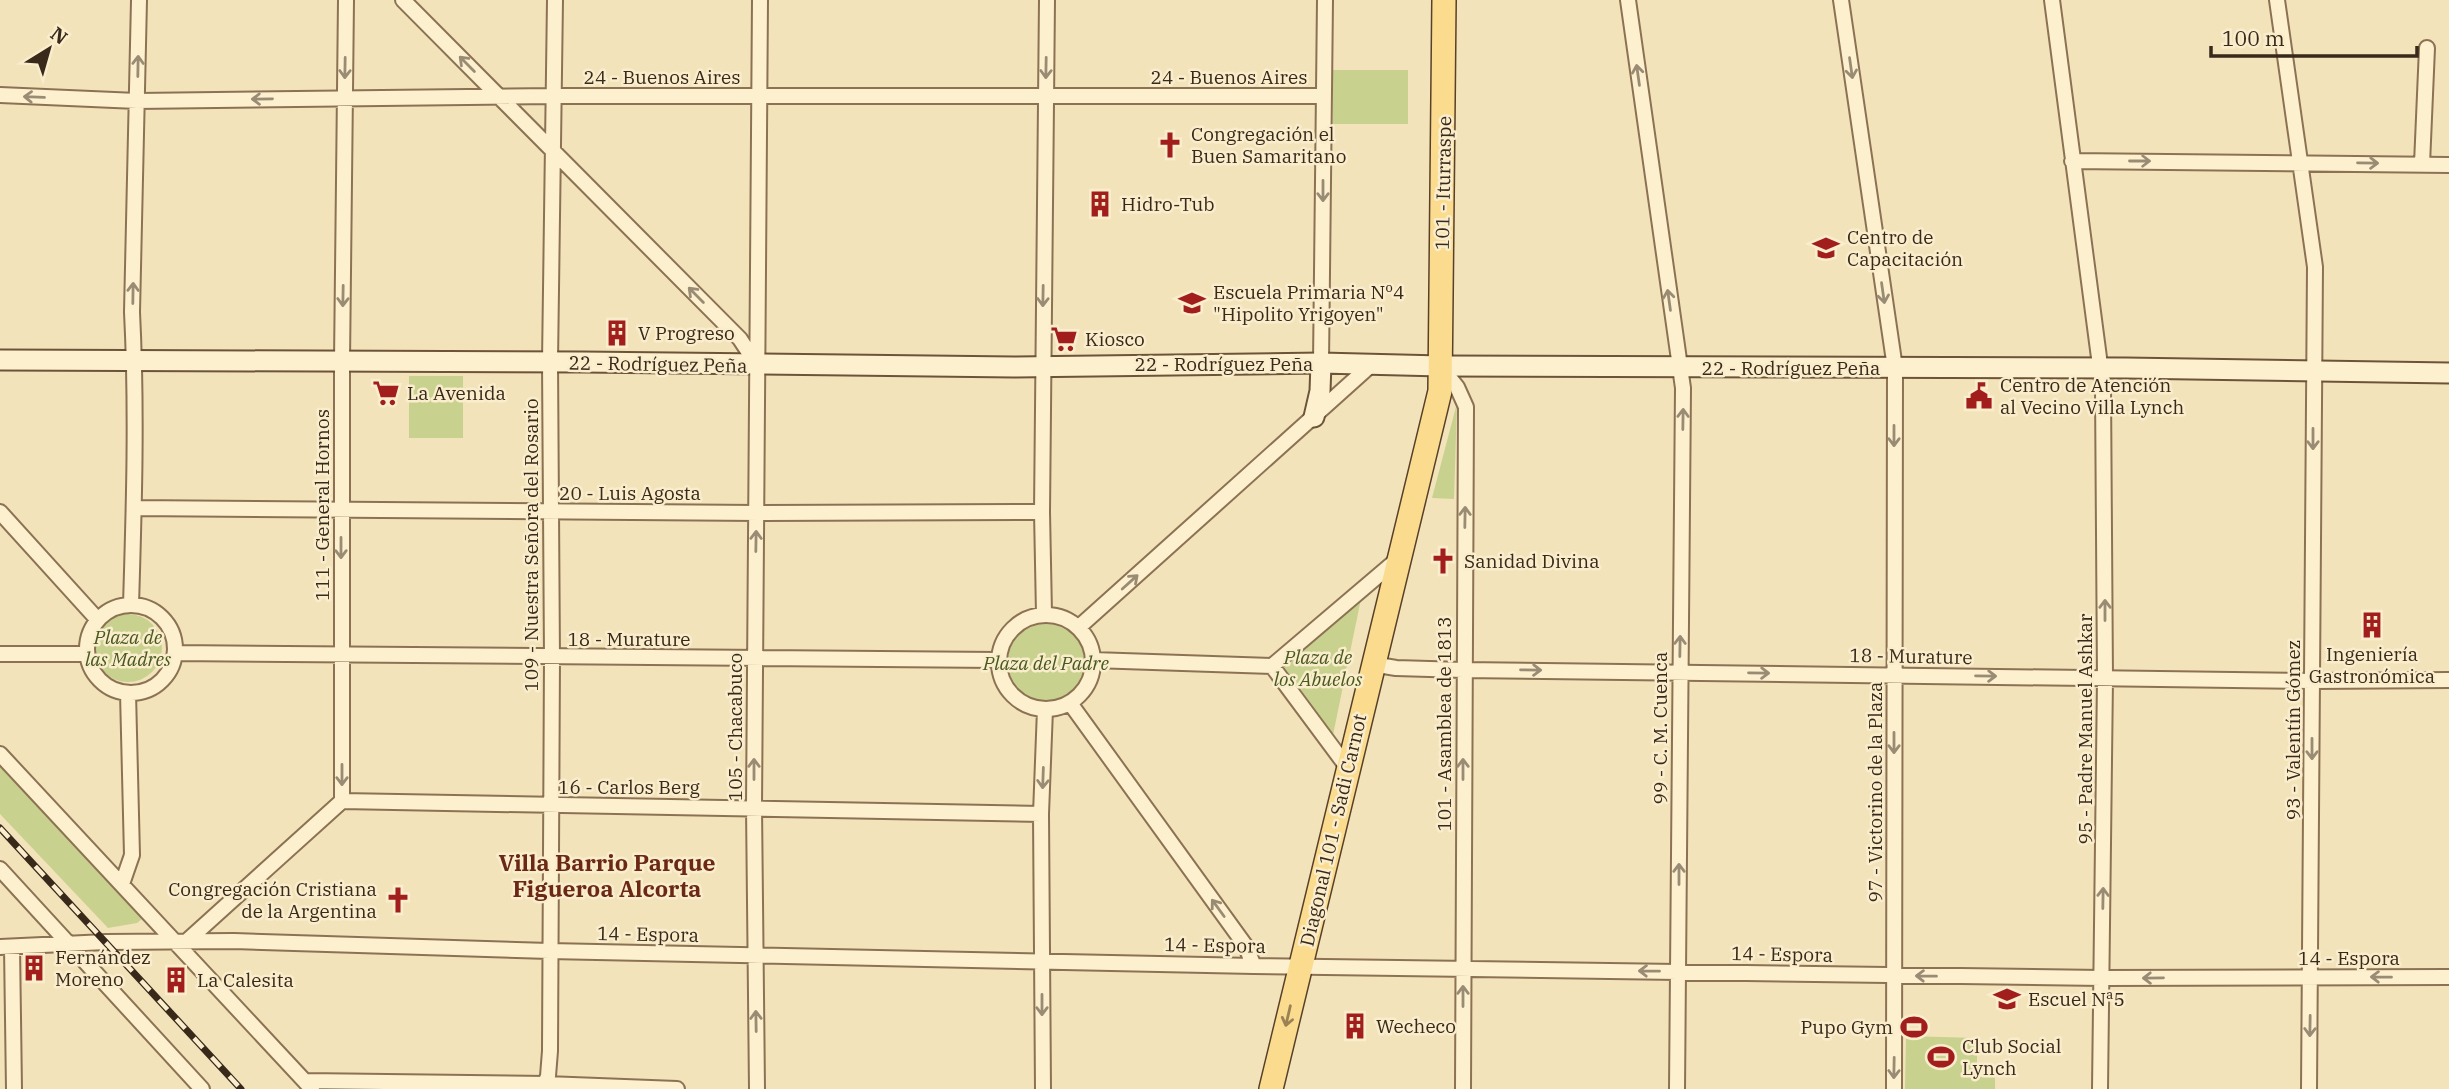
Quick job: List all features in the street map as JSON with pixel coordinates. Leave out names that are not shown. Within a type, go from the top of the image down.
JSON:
[{"type":"main road","name":"101 - Iturraspe","points":[[1441,366],[1444,0]]},
{"type":"main road","name":"Diagonal 101 - Sadi Carnot","points":[[1271,1089],[1437,405],[1441,366]]},
{"type":"street","points":[[131,605],[135,361],[132,312],[139,0]]},
{"type":"street","name":"111 - General Hornos","points":[[342,801],[341,509],[346,0]]},
{"type":"street","points":[[403,0],[740,340],[757,365]]},
{"type":"street","name":"109 - Nuestra Señora del Rosario","points":[[545,1086],[550,1051],[550,362],[555,0]]},
{"type":"street","name":"105 - Chacabuco","points":[[757,1089],[754,807],[760,0]]},
{"type":"street","points":[[1044,614],[1042,512],[1047,0]]},
{"type":"street","points":[[1314,417],[1320,391],[1321,363],[1325,0]]},
{"type":"street","name":"99 - C. M. Cuenca","points":[[1628,0],[1683,388],[1677,1089]]},
{"type":"street","name":"97 - Victorino de la Plaza","points":[[1841,0],[1895,368],[1894,1089]]},
{"type":"street","name":"95 - Padre Manuel Ashkar","points":[[2052,0],[2102,369],[2105,679],[2100,1089]]},
{"type":"street","name":"93 - Valentín Gómez","points":[[2277,0],[2315,267],[2309,1089]]},
{"type":"street","points":[[2423,163],[2427,48]]},
{"type":"street","name":"24 - Buenos Aires","points":[[0,95],[137,101],[554,96],[1323,96]]},
{"type":"street","points":[[2072,160],[2449,165]]},
{"type":"street","name":"22 - Rodríguez Peña","points":[[0,360],[1043,367],[1321,363],[2449,373]]},
{"type":"street","points":[[1079,627],[1371,364]]},
{"type":"street","name":"101 - Asamblea de 1813","points":[[1441,366],[1457,387],[1466,407],[1463,1089]]},
{"type":"street","name":"20 - Luis Agosta","points":[[134,508],[757,513],[1042,512]]},
{"type":"street","points":[[0,512],[97,619]]},
{"type":"street","points":[[1093,660],[1272,666],[1400,557]]},
{"type":"street","points":[[131,605],[157,613],[167,624],[173,637],[175,653],[165,677],[155,686],[142,692],[128,693],[104,684],[95,675],[87,654],[87,640],[97,619],[117,607],[131,605]]},
{"type":"street","points":[[1044,614],[1063,617],[1079,627],[1087,637],[1093,660],[1088,685],[1070,703],[1045,709],[1030,707],[1006,688],[1000,675],[998,660],[1001,646],[1012,628],[1030,617],[1044,614]]},
{"type":"street","name":"18 - Murature","points":[[175,653],[998,660]]},
{"type":"street","points":[[0,654],[87,654]]},
{"type":"street","name":"18 - Murature","points":[[1373,664],[1396,668],[1463,670],[2105,679],[2449,680]]},
{"type":"street","points":[[1272,666],[1348,767]]},
{"type":"street","points":[[122,884],[132,855],[128,693]]},
{"type":"street","points":[[1070,703],[1245,945],[1254,965]]},
{"type":"street","points":[[1042,1089],[1041,814],[1045,709]]},
{"type":"street","points":[[0,754],[122,884],[181,942],[309,1085],[677,1089]]},
{"type":"street","points":[[181,942],[342,801]]},
{"type":"street","name":"16 - Carlos Berg","points":[[342,801],[1041,814]]},
{"type":"street","points":[[0,869],[202,1089]]},
{"type":"street","name":"14 - Espora","points":[[6,947],[106,942],[181,942],[755,956],[1895,976],[2449,978]]},
{"type":"street","points":[[6,947],[14,1089]]},
{"type":"green space","points":[[1333,70],[1408,70],[1408,124],[1333,124]]},
{"type":"green space","points":[[409,376],[463,376],[463,438],[409,438]]},
{"type":"green space","points":[[1457,403],[1454,499],[1432,498]]},
{"type":"green space","name":"Plaza de los Abuelos","points":[[1362,594],[1333,735],[1281,664]]},
{"type":"green space","name":"Plaza de las Madres","points":[[121,614],[135,614],[147,619],[157,629],[162,648],[157,667],[147,677],[135,682],[121,682],[109,677],[99,667],[94,655],[94,641],[99,629],[109,619]]},
{"type":"green space","name":"Plaza del Padre","points":[[1046,624],[1061,627],[1078,641],[1085,663],[1082,678],[1068,695],[1046,702],[1031,699],[1014,685],[1007,663],[1010,648],[1024,631]]},
{"type":"green space","points":[[0,766],[142,919],[137,923],[108,928],[0,814]]},
{"type":"green space","name":"Club Social Lynch","points":[[1906,1036],[1977,1038],[1977,1077],[1995,1077],[1995,1089],[1905,1089]]},
{"type":"railway","points":[[0,828],[241,1089]]},
{"type":"place","name":"Congregación el Buen Samaritano","points":[[1170,145]]},
{"type":"place","name":"Hidro-Tub","points":[[1100,204]]},
{"type":"place","name":"Centro de Capacitación","points":[[1826,248]]},
{"type":"place","name":"Escuela Primaria Nº4 \"Hipolito Yrigoyen\"","points":[[1192,303]]},
{"type":"place","name":"V Progreso","points":[[617,333]]},
{"type":"place","name":"Kiosco","points":[[1064,339]]},
{"type":"place","name":"La Avenida","points":[[386,393]]},
{"type":"place","name":"Centro de Atención al Vecino Villa Lynch","points":[[1979,396]]},
{"type":"place","name":"Sanidad Divina","points":[[1443,561]]},
{"type":"place","name":"Ingeniería Gastronómica","points":[[2372,625]]},
{"type":"place","name":"Congregación Cristiana de la Argentina","points":[[398,900]]},
{"type":"place","name":"Fernández Moreno","points":[[34,968]]},
{"type":"place","name":"La Calesita","points":[[176,980]]},
{"type":"place","name":"Escuel Nª5","points":[[2007,999]]},
{"type":"place","name":"Wecheco","points":[[1355,1026]]},
{"type":"place","name":"Pupo Gym","points":[[1914,1027]]},
{"type":"place","name":"Club Social Lynch","points":[[1941,1057]]},
{"type":"district","name":"Villa Barrio Parque Figueroa Alcorta","points":[[607,875]]}]
